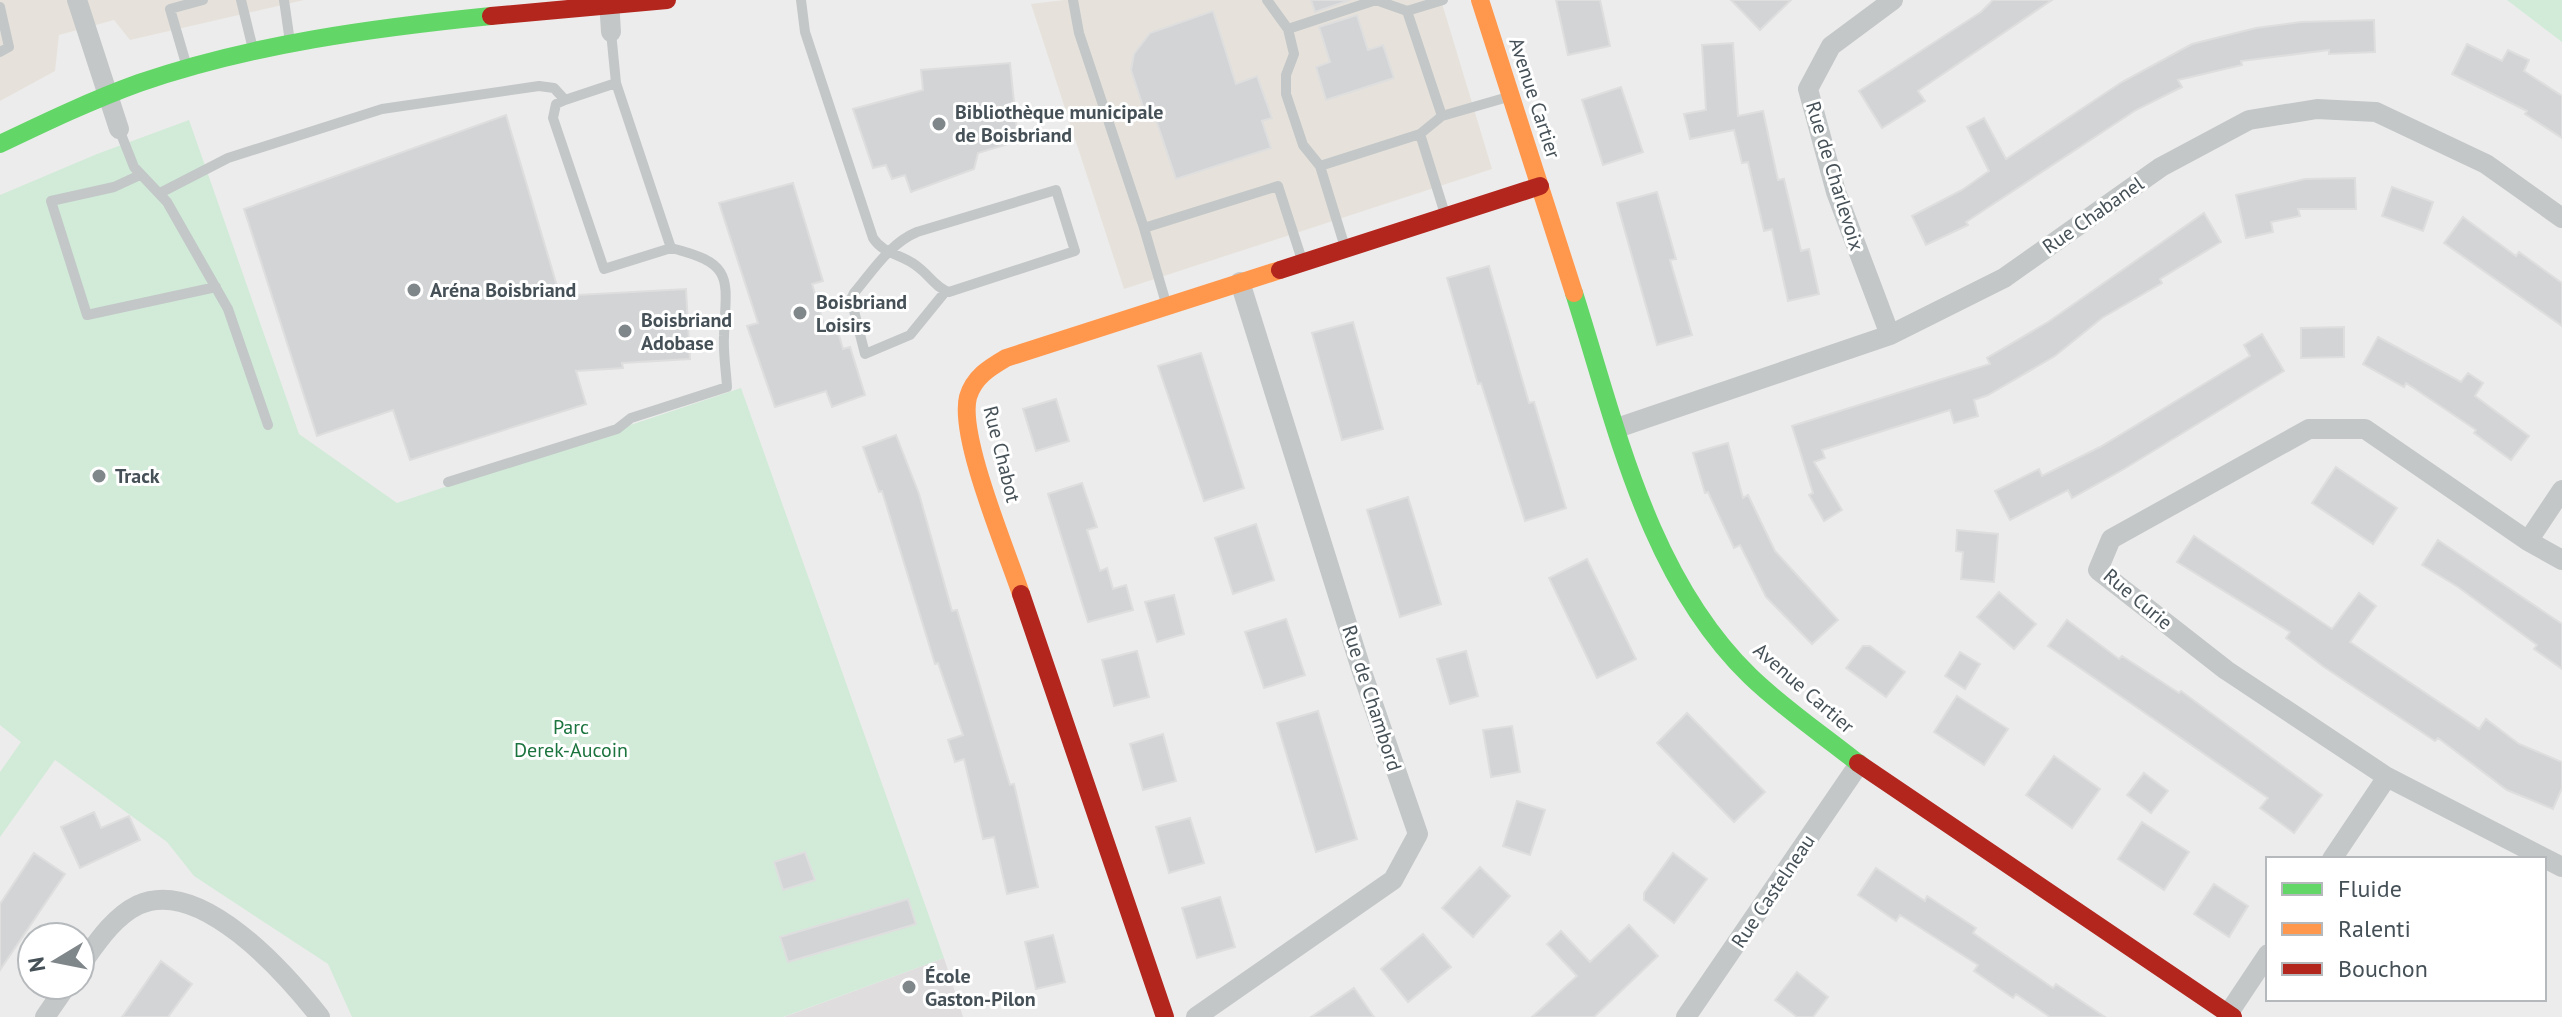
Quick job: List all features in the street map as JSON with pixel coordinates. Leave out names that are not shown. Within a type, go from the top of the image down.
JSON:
[{"type":"street","points":[[77,0],[119,129]]},
{"type":"street","points":[[0,144],[108,95],[188,69],[290,43],[472,14],[667,0]]},
{"type":"street","name":"Avenue Cartier","points":[[1480,0],[1617,428],[1653,529],[1701,616],[1749,675],[1859,764],[2230,1015]]},
{"type":"street","name":"Rue de Charlevoix","points":[[1890,335],[1836,192],[1808,89],[1831,46],[1893,0]]},
{"type":"street","points":[[609,3],[611,32]]},
{"type":"street","name":"Rue Chabanel","points":[[1617,428],[1890,335],[2004,278],[2161,167],[2249,120],[2317,109],[2376,112],[2486,164],[2562,218]]},
{"type":"street","name":"Rue Chabot","points":[[1165,1017],[987,493],[966,405],[971,384],[993,363],[1540,186]]},
{"type":"street","name":"Rue de Chambord","points":[[1196,1017],[1393,880],[1418,834],[1363,675],[1240,282]]},
{"type":"street","name":"Rue Curie","points":[[2543,857],[2387,777],[2226,670],[2098,570],[2111,539],[2309,429],[2365,429],[2528,541],[2562,560]]},
{"type":"street","points":[[2528,541],[2562,490]]},
{"type":"street","name":"Rue Castelneau","points":[[1691,1016],[1859,764]]},
{"type":"street","points":[[2333,857],[2387,777]]},
{"type":"street","points":[[96,946],[126,912],[142,903],[164,899],[191,905],[212,915],[277,968],[320,1017]]},
{"type":"street","points":[[2230,1015],[2266,957]]},
{"type":"lane","points":[[188,69],[169,5],[203,0]]},
{"type":"lane","points":[[241,0],[254,51]]},
{"type":"lane","points":[[284,0],[290,43]]},
{"type":"lane","points":[[801,0],[805,32],[873,238],[890,252],[911,261],[945,292]]},
{"type":"lane","points":[[1073,0],[1079,33],[1167,305]]},
{"type":"lane","points":[[1267,0],[1288,29],[1294,54],[1286,75],[1286,94],[1303,145],[1320,166],[1345,248]]},
{"type":"lane","points":[[1288,29],[1376,0],[1407,11],[1443,0]]},
{"type":"lane","points":[[0,7],[9,47],[0,52]]},
{"type":"lane","points":[[1407,11],[1442,116]]},
{"type":"lane","points":[[611,32],[616,83],[671,248]]},
{"type":"lane","points":[[448,482],[617,429],[631,418],[727,387],[724,334],[728,309],[723,277],[703,258],[671,248],[604,269],[553,118],[556,104],[616,83]]},
{"type":"lane","points":[[160,193],[228,158],[391,107],[539,86],[554,88],[565,100]]},
{"type":"lane","points":[[1320,166],[1420,134],[1442,116],[1511,96]]},
{"type":"lane","points":[[119,129],[140,175],[160,193],[216,287],[239,335],[268,425]]},
{"type":"lane","points":[[1420,134],[1445,216]]},
{"type":"lane","points":[[140,175],[114,187],[51,201],[87,315],[216,287]]},
{"type":"lane","points":[[1144,228],[1278,186],[1302,262]]},
{"type":"lane","points":[[1056,190],[1075,251],[957,291],[945,292],[910,335],[865,354],[851,299],[899,241],[917,232],[1056,190]]},
{"type":"shaded area","points":[[0,0],[304,0],[130,40],[114,20],[59,35],[55,71],[0,101]]},
{"type":"shaded area","points":[[1064,0],[1441,0],[1492,169],[1124,289],[1031,4]]},
{"type":"shaded area","name":"École Gaston-Pilon","points":[[944,958],[963,1017],[784,1017]]},
{"type":"green space","points":[[2507,0],[2562,0],[2562,42]]},
{"type":"green space","name":"Parc Derek-Aucoin","points":[[189,120],[299,434],[397,503],[741,388],[944,958],[783,1017],[352,1017],[328,964],[194,876],[167,842],[55,760],[0,837],[0,772],[21,742],[0,725],[0,195]]},
{"type":"building","points":[[1311,0],[1350,0],[1315,12]]},
{"type":"building","points":[[1556,0],[1600,0],[1610,46],[1568,55]]},
{"type":"building","points":[[1731,0],[1791,0],[1760,30]]},
{"type":"building","points":[[1993,0],[2052,0],[1918,91],[1925,101],[1882,128],[1859,91],[1981,12]]},
{"type":"building","points":[[1213,11],[1236,84],[1257,76],[1272,118],[1262,121],[1271,148],[1176,179],[1154,114],[1146,116],[1131,70],[1134,54],[1150,33]]},
{"type":"building","points":[[1357,15],[1368,50],[1383,45],[1394,78],[1326,100],[1316,67],[1330,62],[1319,27]]},
{"type":"building","points":[[2374,20],[2375,52],[2329,54],[2329,50],[2241,61],[2242,65],[2178,80],[2182,87],[2136,110],[1966,222],[1968,225],[1926,245],[1912,216],[1962,190],[1989,171],[1967,127],[1984,118],[2006,159],[2122,82],[2192,44],[2256,28],[2301,22]]},
{"type":"building","points":[[1733,43],[1738,116],[1763,111],[1778,180],[1784,179],[1801,251],[1809,249],[1819,294],[1788,301],[1772,229],[1764,231],[1748,162],[1742,163],[1734,130],[1690,139],[1684,114],[1706,110],[1702,45]]},
{"type":"building","points":[[2467,44],[2502,61],[2508,50],[2529,60],[2524,71],[2562,96],[2562,138],[2525,114],[2527,111],[2452,74]]},
{"type":"building","points":[[1010,63],[1018,141],[978,153],[974,169],[911,192],[905,175],[892,179],[886,165],[873,168],[853,109],[923,90],[921,70]]},
{"type":"building","points":[[1621,87],[1643,152],[1603,165],[1582,100]]},
{"type":"building","name":"Aréna Boisbriand","points":[[506,115],[560,296],[686,289],[690,359],[622,363],[623,368],[576,371],[586,404],[410,460],[393,410],[317,436],[244,209]]},
{"type":"building","points":[[2355,178],[2356,209],[2298,209],[2300,216],[2271,222],[2273,232],[2246,238],[2236,195],[2305,179]]},
{"type":"building","points":[[793,183],[823,281],[812,284],[827,335],[838,332],[843,349],[850,347],[865,395],[832,407],[826,391],[775,407],[747,326],[758,323],[719,203]]},
{"type":"building","points":[[2392,187],[2433,202],[2423,231],[2382,216]]},
{"type":"building","points":[[1657,192],[1676,259],[1670,260],[1692,335],[1657,345],[1617,203]]},
{"type":"building","points":[[2204,213],[2221,242],[2160,279],[2162,283],[2102,318],[2055,356],[1974,400],[1978,416],[1954,423],[1950,410],[1822,450],[1825,458],[1814,462],[1842,510],[1824,521],[1809,495],[1813,493],[1792,426],[1990,364],[1987,358],[2048,322]]},
{"type":"building","points":[[2463,217],[2516,256],[2519,252],[2562,283],[2562,326],[2444,243]]},
{"type":"building","points":[[1489,266],[1529,403],[1534,402],[1566,508],[1525,521],[1481,383],[1478,384],[1447,278]]},
{"type":"building","points":[[1353,322],[1383,429],[1342,440],[1312,333]]},
{"type":"building","points":[[2344,327],[2344,357],[2301,358],[2301,328]]},
{"type":"building","points":[[2262,334],[2284,371],[2072,498],[2068,490],[2010,520],[1995,491],[2039,469],[2042,476],[2100,447],[2250,356],[2244,345]]},
{"type":"building","points":[[2378,337],[2461,382],[2468,373],[2483,383],[2475,396],[2529,436],[2511,460],[2474,433],[2476,430],[2406,383],[2404,387],[2363,364]]},
{"type":"building","points":[[1201,353],[1244,488],[1204,501],[1158,366]]},
{"type":"building","points":[[1056,399],[1069,441],[1036,451],[1023,409]]},
{"type":"building","points":[[896,435],[919,494],[952,611],[957,610],[1010,785],[1014,784],[1038,887],[1007,894],[994,837],[983,839],[964,759],[955,762],[948,740],[963,735],[938,663],[935,664],[882,491],[879,492],[863,447]]},
{"type":"building","points":[[1728,443],[1743,498],[1748,495],[1775,551],[1838,620],[1812,644],[1766,597],[1740,545],[1734,548],[1708,492],[1705,493],[1693,453]]},
{"type":"building","points":[[2336,467],[2397,508],[2373,544],[2312,503]]},
{"type":"building","points":[[1082,483],[1097,527],[1087,530],[1100,571],[1107,568],[1113,589],[1126,585],[1133,610],[1088,622],[1048,494]]},
{"type":"building","points":[[1408,497],[1441,604],[1400,617],[1367,510]]},
{"type":"building","points":[[1256,524],[1274,580],[1233,594],[1215,538]]},
{"type":"building","points":[[1957,530],[1998,534],[1994,582],[1961,579],[1963,552],[1956,551]]},
{"type":"building","points":[[2194,536],[2332,629],[2359,593],[2376,606],[2350,642],[2479,729],[2486,719],[2519,744],[2562,762],[2562,788],[2553,809],[2507,790],[2438,738],[2435,741],[2324,667],[2286,638],[2290,632],[2177,562]]},
{"type":"building","points":[[2438,540],[2562,624],[2562,669],[2534,649],[2537,645],[2458,587],[2422,565]]},
{"type":"building","points":[[1587,559],[1636,659],[1597,678],[1549,578]]},
{"type":"building","points":[[1999,592],[2036,624],[2014,649],[1977,617]]},
{"type":"building","points":[[1174,595],[1184,634],[1157,642],[1145,602]]},
{"type":"building","points":[[1286,619],[1305,675],[1264,688],[1245,632]]},
{"type":"building","points":[[2067,620],[2119,659],[2122,656],[2179,693],[2181,691],[2322,795],[2294,833],[2260,808],[2268,798],[2048,646]]},
{"type":"building","points":[[1863,646],[1870,646],[1905,672],[1886,697],[1846,668]]},
{"type":"building","points":[[1137,651],[1149,697],[1114,706],[1102,660]]},
{"type":"building","points":[[1466,651],[1478,696],[1450,704],[1437,659]]},
{"type":"building","points":[[1960,652],[1980,664],[1965,689],[1945,676]]},
{"type":"building","points":[[1957,696],[2008,729],[1984,765],[1934,732]]},
{"type":"building","points":[[1318,711],[1357,839],[1316,852],[1277,723]]},
{"type":"building","points":[[1687,713],[1765,792],[1734,822],[1657,743]]},
{"type":"building","points":[[1512,726],[1520,772],[1491,777],[1483,730]]},
{"type":"building","points":[[1163,734],[1176,781],[1143,790],[1130,744]]},
{"type":"building","points":[[2054,756],[2100,789],[2072,828],[2026,795]]},
{"type":"building","points":[[2144,773],[2168,791],[2151,813],[2127,795]]},
{"type":"building","points":[[1517,801],[1545,810],[1530,855],[1503,846]]},
{"type":"building","points":[[94,812],[101,828],[129,816],[140,840],[80,868],[61,827]]},
{"type":"building","points":[[1190,818],[1204,863],[1169,873],[1156,827]]},
{"type":"building","points":[[2142,822],[2189,852],[2164,890],[2118,859]]},
{"type":"building","points":[[805,852],[815,880],[783,890],[774,862]]},
{"type":"building","points":[[34,853],[65,874],[33,921],[16,921],[16,946],[0,970],[0,904]]},
{"type":"building","points":[[1673,853],[1707,879],[1674,923],[1644,900],[1644,893]]},
{"type":"building","points":[[1480,867],[1510,896],[1473,937],[1442,908]]},
{"type":"building","points":[[1876,868],[1925,901],[1927,896],[1976,928],[1973,933],[2053,988],[2056,984],[2105,1017],[2050,1017],[2016,994],[2013,998],[1974,971],[1978,965],[1900,915],[1896,921],[1858,895]]},
{"type":"building","points":[[2214,884],[2248,906],[2229,937],[2194,914]]},
{"type":"building","points":[[1220,897],[1235,947],[1197,958],[1182,908]]},
{"type":"building","points":[[908,899],[916,924],[788,962],[780,937]]},
{"type":"building","points":[[1629,925],[1658,956],[1594,1017],[1532,1017],[1577,976],[1547,944],[1561,931],[1590,962]]},
{"type":"building","points":[[1423,934],[1451,967],[1408,1002],[1381,969]]},
{"type":"building","points":[[1053,935],[1065,982],[1036,989],[1025,942]]},
{"type":"building","points":[[161,961],[192,984],[168,1017],[122,1017]]},
{"type":"building","points":[[1797,972],[1828,997],[1813,1017],[1797,1017],[1775,1000]]},
{"type":"building","points":[[1354,988],[1374,1017],[1311,1017]]},
{"type":"traffic: fast","points":[[0,144],[121,90],[182,69],[313,39],[491,16]]},
{"type":"traffic: fast","points":[[1574,293],[1639,496],[1685,592],[1715,636],[1750,676],[1858,763]]},
{"type":"traffic: slow","points":[[1480,0],[1574,293]]},
{"type":"traffic: slow","points":[[1021,594],[970,439],[968,397],[978,379],[1006,358],[1280,270]]},
{"type":"traffic: jam","points":[[491,16],[667,0]]},
{"type":"traffic: jam","points":[[1280,270],[1540,186]]},
{"type":"traffic: jam","points":[[1021,594],[1165,1017]]},
{"type":"traffic: jam","points":[[1858,763],[2233,1017]]},
{"type":"place","name":"Bibliothèque municipale de Boisbriand","points":[[939,124]]},
{"type":"place","name":"Aréna Boisbriand","points":[[414,290]]},
{"type":"place","name":"Boisbriand Loisirs","points":[[800,313]]},
{"type":"place","name":"Boisbriand Adobase","points":[[625,331]]},
{"type":"place","name":"Track","points":[[99,476]]},
{"type":"place","name":"École Gaston-Pilon","points":[[909,987]]}]
